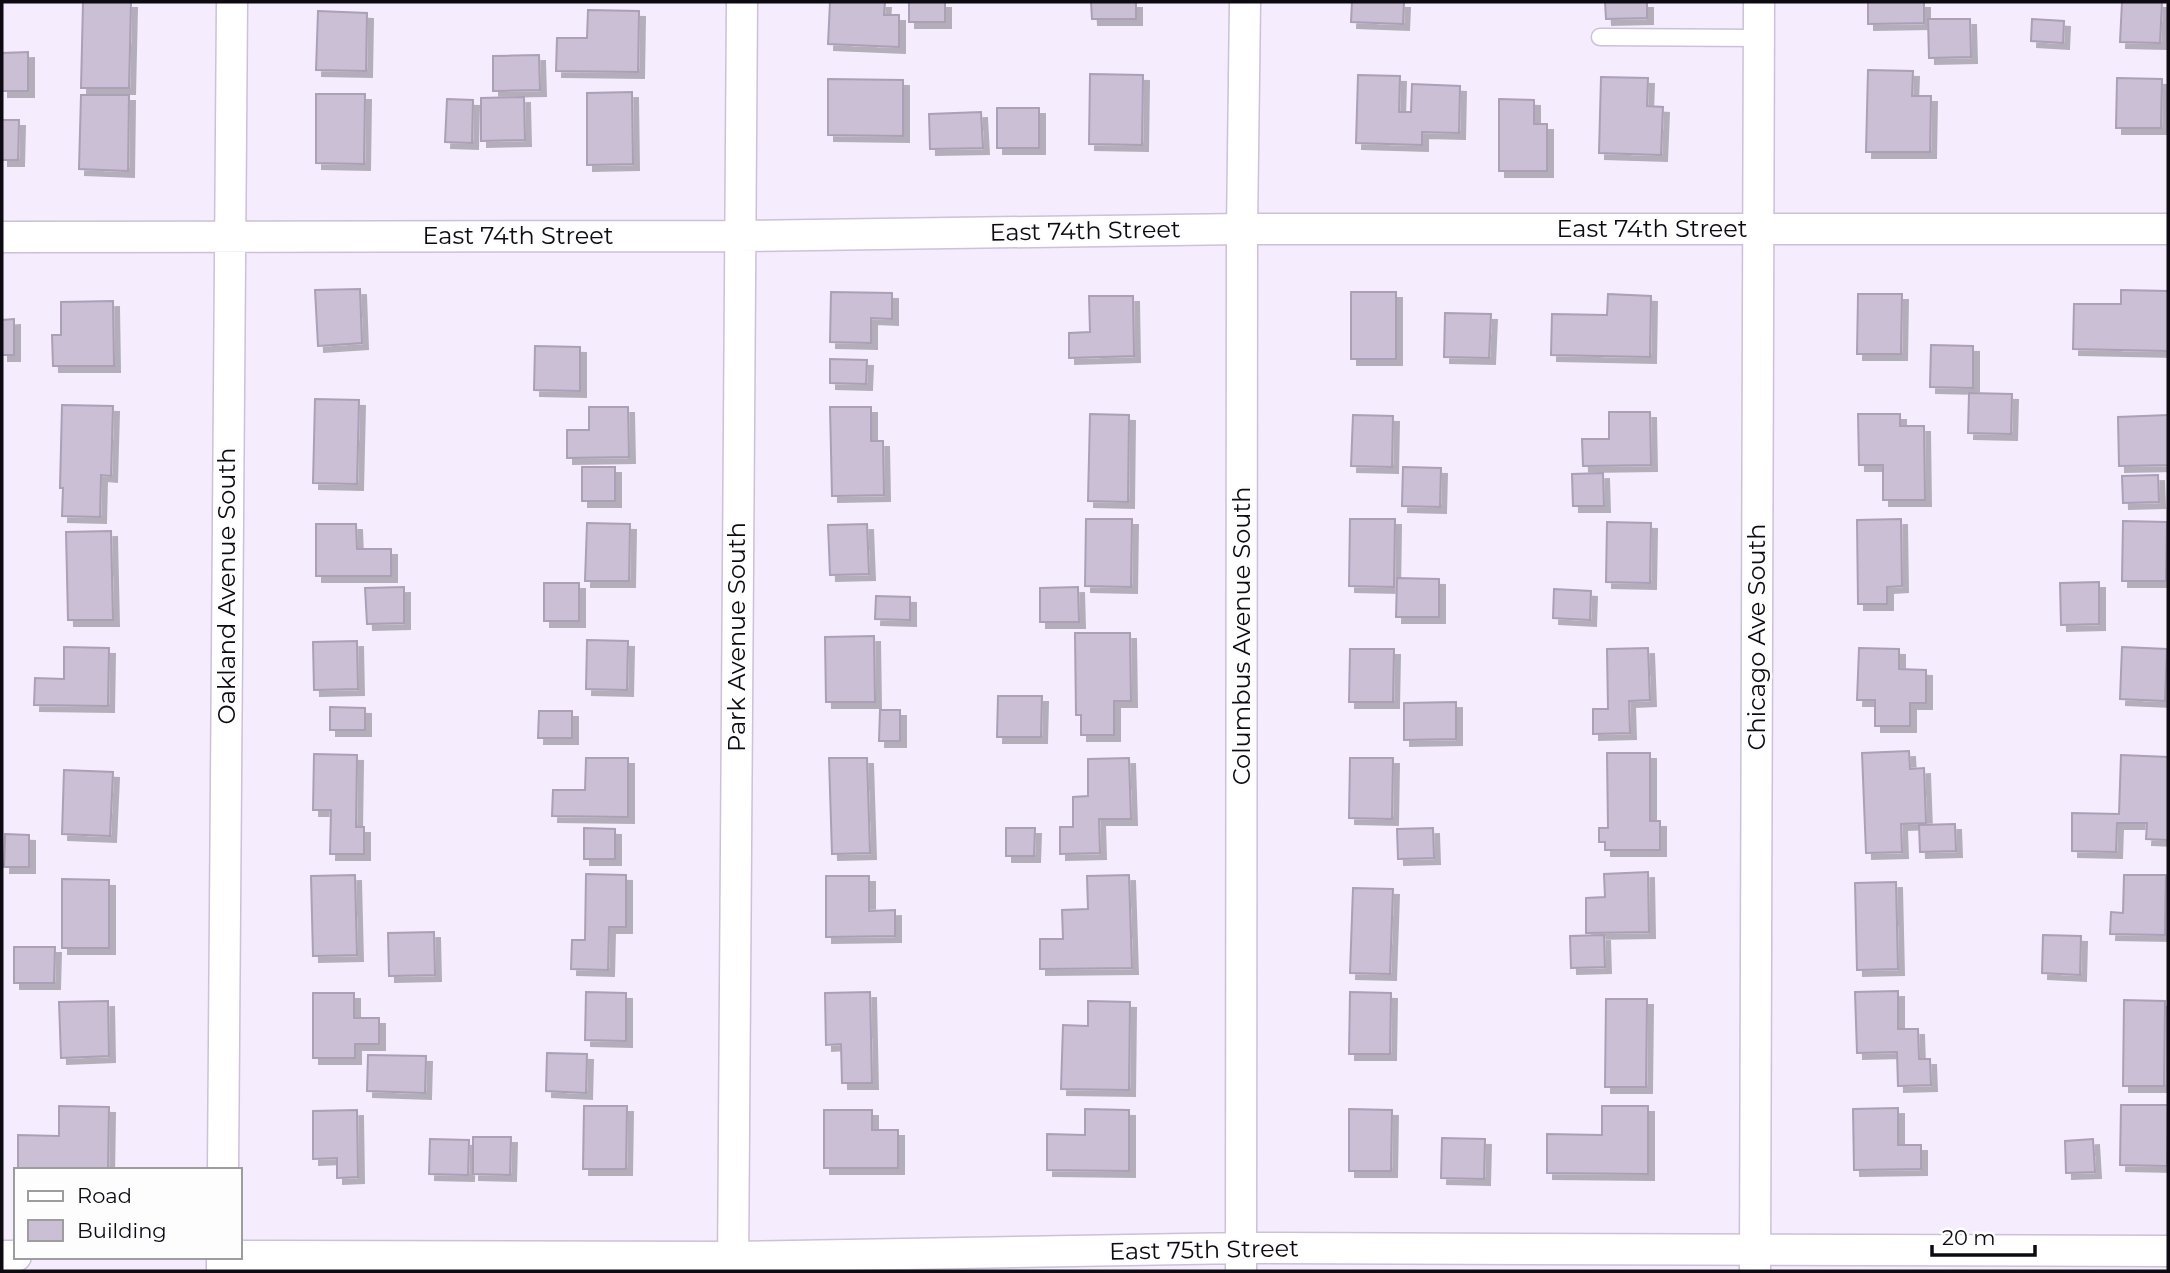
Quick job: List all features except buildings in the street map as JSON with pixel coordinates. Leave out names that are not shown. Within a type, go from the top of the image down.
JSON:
[{"type":"street","name":"Oakland Avenue South","points":[[223,1168],[232,2]]},
{"type":"street","name":"Park Avenue South","points":[[733,1264],[742,2]]},
{"type":"street","name":"Columbus Avenue South","points":[[1241,1260],[1242,229],[1245,2]]},
{"type":"street","name":"Chicago Ave South","points":[[1755,1261],[1759,2]]},
{"type":"street","name":"East 74th Street","points":[[2,237],[740,236],[1242,229],[2168,229]]},
{"type":"street","name":"East 75th Street","points":[[242,1256],[733,1264],[1241,1260],[1755,1261],[2168,1251]]},
{"type":"lane","points":[[1600,37],[1759,38]]}]
